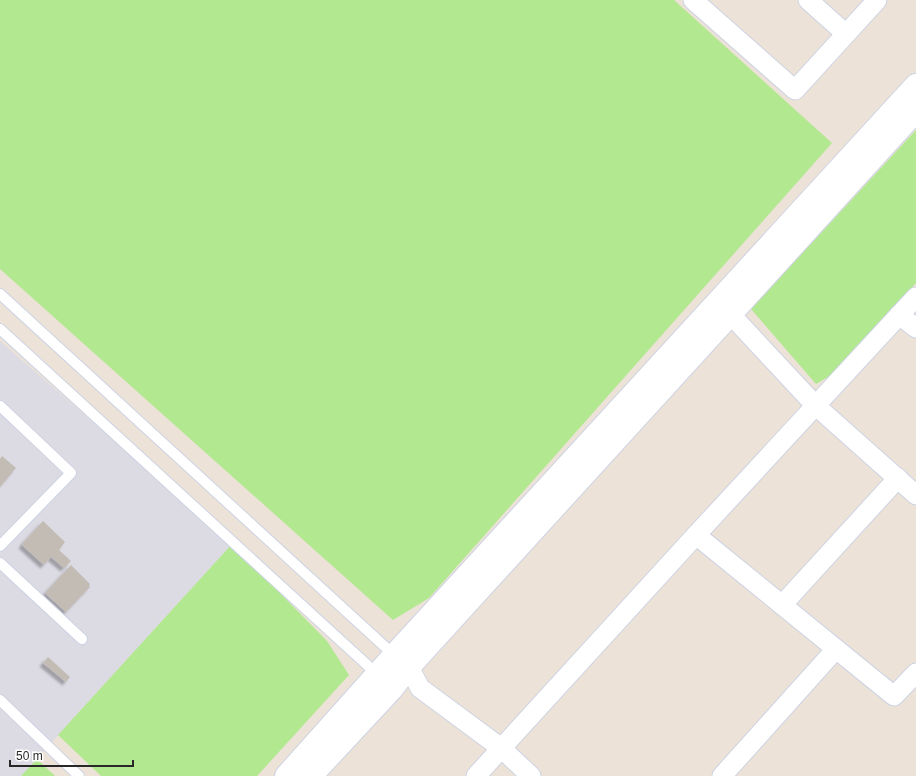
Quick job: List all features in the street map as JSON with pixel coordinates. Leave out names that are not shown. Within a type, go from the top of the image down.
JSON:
[{"type":"street","points":[[693,0],[795,90],[877,0]]},
{"type":"street","points":[[808,0],[846,34]]},
{"type":"street","points":[[725,308],[916,85]]},
{"type":"street","points":[[286,776],[384,681],[725,308],[916,111]]},
{"type":"street","points":[[476,776],[696,534],[916,296]]},
{"type":"street","points":[[725,308],[816,405],[916,495]]},
{"type":"street","points":[[899,315],[916,328]]},
{"type":"street","points":[[782,605],[898,478]]},
{"type":"street","points":[[696,534],[894,696],[916,673]]},
{"type":"street","points":[[722,776],[836,649]]},
{"type":"street","points":[[402,661],[420,688],[501,748],[531,776]]},
{"type":"street","points":[[384,681],[420,688]]},
{"type":"street","points":[[311,776],[384,681]]},
{"type":"lane","points":[[0,294],[402,661]]},
{"type":"lane","points":[[0,329],[384,681]]},
{"type":"lane","points":[[0,406],[72,473],[0,546]]},
{"type":"lane","points":[[0,563],[82,639]]},
{"type":"lane","points":[[0,700],[80,776]]},
{"type":"shaded area","points":[[0,341],[232,544],[21,776],[0,776]]},
{"type":"green space","points":[[0,0],[674,0],[832,143],[429,598],[393,620],[0,269]]},
{"type":"green space","points":[[916,130],[916,283],[835,373],[816,384],[751,309]]},
{"type":"green space","points":[[232,544],[327,641],[349,675],[257,776],[101,776],[58,735]]},
{"type":"green space","points":[[37,759],[55,776],[21,776]]},
{"type":"building","points":[[2,456],[16,468],[0,487],[0,459]]},
{"type":"building","points":[[43,521],[65,542],[59,550],[71,561],[64,568],[51,557],[44,565],[22,545]]},
{"type":"building","points":[[71,565],[90,584],[90,587],[66,612],[45,593]]},
{"type":"building","points":[[48,657],[70,677],[66,682],[43,663]]}]
